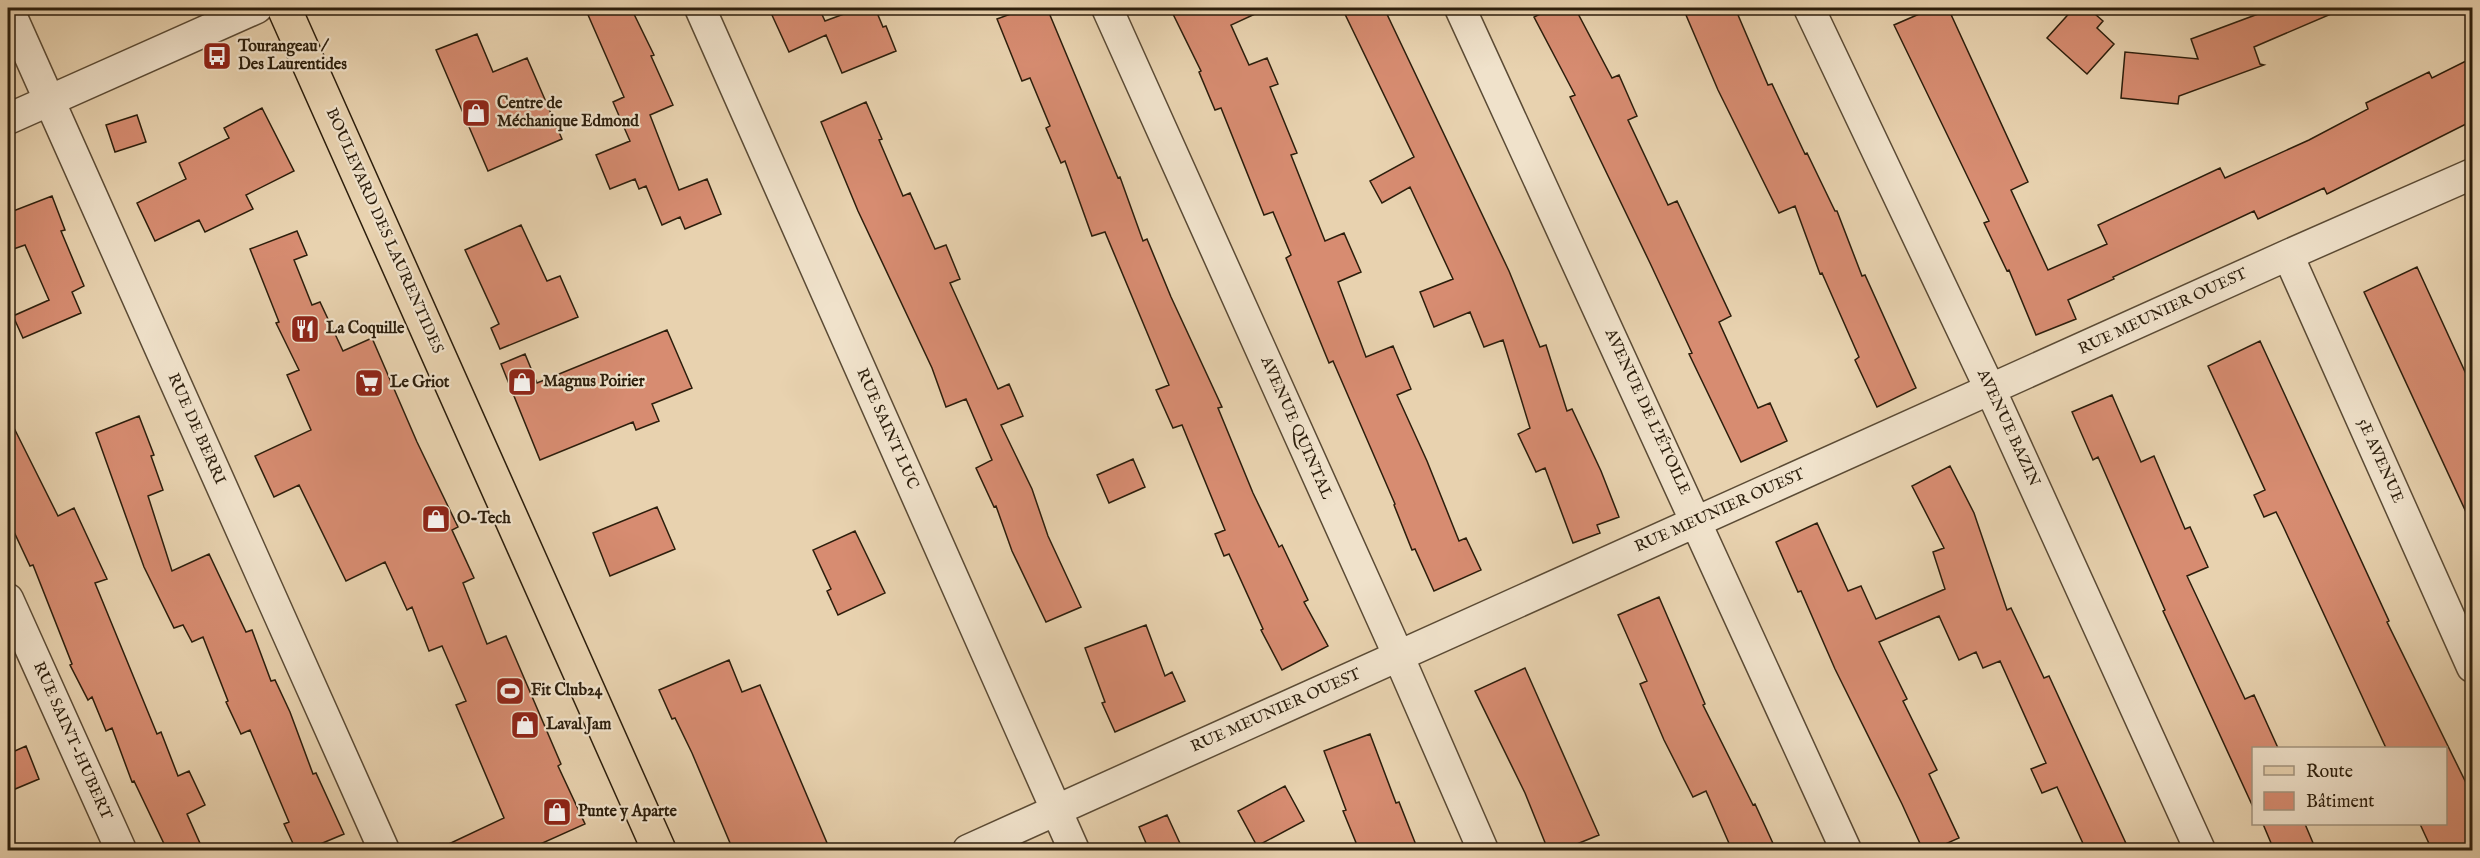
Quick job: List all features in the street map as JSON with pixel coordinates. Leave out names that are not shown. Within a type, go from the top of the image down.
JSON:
[{"type":"main road","name":"BOULEVARD DES LAURENTIDES","points":[[284,8],[659,850]]},
{"type":"street","name":"RUE DE BERRI","points":[[8,8],[384,850]]},
{"type":"street","points":[[8,119],[257,8]]},
{"type":"street","name":"RUE SAINT LUC","points":[[700,8],[1074,850]]},
{"type":"street","name":"AVENUE QUINTAL","points":[[1107,8],[1483,850]]},
{"type":"street","name":"AVENUE DE L'ÉTOILE","points":[[1460,8],[1846,850]]},
{"type":"street","name":"AVENUE BAZIN","points":[[1809,8],[1991,391],[2200,850]]},
{"type":"street","name":"RUE MEUNIER OUEST","points":[[968,850],[2472,174]]},
{"type":"street","name":"5E AVENUE","points":[[2288,255],[2472,667]]},
{"type":"street","name":"RUE SAINT-HUBERT","points":[[8,599],[121,850]]},
{"type":"building","points":[[585,8],[631,8],[654,55],[651,56],[673,105],[650,115],[679,190],[707,179],[721,214],[685,229],[680,217],[662,225],[646,186],[639,189],[635,179],[610,189],[596,155],[630,141],[613,102],[624,97]]},
{"type":"building","points":[[784,8],[819,8],[825,21],[860,8],[875,8],[883,27],[886,26],[896,51],[842,73],[826,35],[789,52],[771,13]]},
{"type":"building","points":[[1027,8],[1047,8],[1118,178],[1120,177],[1143,241],[1147,239],[1222,407],[1218,408],[1253,493],[1279,547],[1282,545],[1308,600],[1304,602],[1328,646],[1282,670],[1261,630],[1263,629],[1229,554],[1224,556],[1215,534],[1225,530],[1182,425],[1173,428],[1156,390],[1169,385],[1105,232],[1092,236],[1065,161],[1061,163],[1046,128],[1050,126],[1030,78],[1022,81],[997,19]]},
{"type":"building","points":[[1170,8],[1268,8],[1231,25],[1249,65],[1267,58],[1278,84],[1270,87],[1297,153],[1291,155],[1325,241],[1344,233],[1361,272],[1338,282],[1366,357],[1393,346],[1411,389],[1397,395],[1427,461],[1459,541],[1466,538],[1481,570],[1434,591],[1415,549],[1412,550],[1395,504],[1333,361],[1329,363],[1286,258],[1291,255],[1273,212],[1264,215],[1221,108],[1215,110],[1199,72],[1201,71]]},
{"type":"building","points":[[1342,8],[1384,8],[1509,271],[1540,347],[1546,345],[1567,411],[1572,409],[1601,471],[1619,517],[1597,525],[1600,533],[1573,543],[1545,468],[1536,472],[1518,434],[1530,428],[1503,340],[1484,347],[1470,312],[1434,327],[1420,292],[1453,279],[1410,187],[1382,203],[1370,181],[1414,157]]},
{"type":"building","points":[[1552,8],[1575,8],[1612,78],[1619,75],[1637,116],[1628,120],[1668,205],[1677,201],[1731,316],[1719,322],[1758,408],[1770,403],[1787,441],[1741,462],[1689,354],[1692,353],[1650,263],[1570,97],[1575,95],[1534,17]]},
{"type":"building","points":[[1683,8],[1735,8],[1768,85],[1772,84],[1805,154],[1807,153],[1837,211],[1862,276],[1865,275],[1916,388],[1877,407],[1855,360],[1859,357],[1822,273],[1820,274],[1795,206],[1779,213],[1718,90]]},
{"type":"building","points":[[1933,8],[1948,8],[2028,182],[2011,190],[2048,270],[2107,244],[2098,225],[2220,168],[2225,178],[2309,140],[2368,109],[2366,103],[2429,72],[2432,78],[2472,58],[2472,121],[2327,194],[2324,188],[2258,219],[2254,211],[2113,277],[2114,279],[2068,300],[2076,319],[2036,335],[2009,270],[2007,271],[1984,223],[1989,221],[1894,25]]},
{"type":"building","points":[[2074,8],[2088,8],[2103,21],[2097,28],[2114,44],[2087,74],[2047,38]]},
{"type":"building","points":[[2255,8],[2345,8],[2254,47],[2260,64],[2264,65],[2179,96],[2178,104],[2121,98],[2125,52],[2198,59],[2191,39],[2258,14]]},
{"type":"building","points":[[477,34],[493,72],[527,58],[562,139],[488,171],[436,50]]},
{"type":"building","points":[[866,102],[882,139],[879,140],[903,196],[910,193],[935,249],[946,245],[960,279],[950,283],[998,389],[1009,384],[1023,416],[1001,425],[1032,489],[1048,536],[1081,607],[1046,622],[1012,551],[996,506],[994,507],[976,468],[992,460],[966,399],[946,407],[932,368],[858,211],[821,122]]},
{"type":"building","points":[[262,108],[294,171],[246,195],[253,209],[205,232],[199,220],[155,241],[137,203],[186,179],[179,163],[229,138],[224,128]]},
{"type":"building","points":[[137,115],[146,142],[115,152],[106,125]]},
{"type":"building","points":[[52,196],[65,230],[61,231],[84,286],[72,292],[81,313],[23,338],[13,316],[49,300],[25,245],[8,251],[8,213]]},
{"type":"building","points":[[521,225],[547,281],[560,276],[578,317],[500,349],[491,328],[499,324],[465,250]]},
{"type":"building","points":[[297,231],[307,255],[294,260],[312,305],[320,302],[343,351],[372,338],[417,442],[458,527],[452,530],[474,578],[463,583],[487,644],[506,636],[561,764],[558,766],[585,824],[527,850],[436,850],[504,818],[456,705],[466,701],[442,646],[429,651],[412,607],[407,610],[385,562],[346,581],[299,485],[274,497],[255,456],[311,430],[287,375],[299,370],[276,323],[279,322],[250,249]]},
{"type":"building","points":[[2417,267],[2472,387],[2472,525],[2364,292]]},
{"type":"building","points":[[667,330],[692,388],[652,404],[659,421],[636,430],[633,422],[540,460],[501,364],[525,354],[537,383]]},
{"type":"building","points":[[2260,341],[2389,621],[2387,622],[2472,795],[2472,850],[2432,850],[2420,825],[2447,825],[2447,747],[2386,747],[2276,512],[2264,517],[2254,495],[2265,490],[2208,366]]},
{"type":"building","points":[[2112,395],[2141,462],[2154,456],[2185,529],[2190,527],[2208,567],[2187,576],[2245,699],[2254,695],[2278,747],[2252,747],[2252,805],[2163,611],[2165,610],[2098,457],[2093,460],[2072,412]]},
{"type":"building","points":[[8,416],[58,516],[74,508],[107,579],[95,583],[157,734],[161,732],[178,776],[189,771],[205,805],[187,814],[203,850],[167,850],[134,781],[132,782],[112,728],[106,731],[92,697],[88,700],[70,665],[72,664],[33,565],[30,566],[8,519]]},
{"type":"building","points":[[139,416],[154,455],[151,456],[163,490],[148,496],[172,571],[209,554],[246,632],[252,630],[271,681],[275,680],[290,712],[313,774],[316,773],[344,834],[306,850],[296,850],[284,824],[289,822],[250,730],[241,734],[226,702],[228,701],[203,637],[192,642],[183,625],[174,628],[144,567],[96,433]]},
{"type":"building","points":[[1133,459],[1145,487],[1109,503],[1097,475]]},
{"type":"building","points":[[1950,466],[1974,513],[2007,610],[2011,608],[2044,678],[2049,676],[2129,850],[2086,850],[2057,787],[2042,793],[2031,769],[2046,763],[2000,661],[1983,668],[1976,652],[1959,660],[1939,616],[1879,642],[1907,699],[1903,701],[1937,770],[1929,774],[1959,838],[1932,850],[1923,850],[1835,669],[1801,591],[1798,592],[1776,542],[1817,523],[1848,591],[1861,586],[1876,619],[1945,589],[1933,552],[1944,548],[1912,486]]},
{"type":"building","points":[[657,507],[675,549],[610,576],[593,533]]},
{"type":"building","points":[[855,531],[885,593],[838,615],[827,591],[831,589],[813,550]]},
{"type":"building","points":[[1659,597],[1705,704],[1703,705],[1753,805],[1755,804],[1776,850],[1732,850],[1706,791],[1693,797],[1664,740],[1640,684],[1647,681],[1618,615]]},
{"type":"building","points":[[1146,625],[1165,676],[1172,672],[1185,701],[1115,732],[1102,703],[1105,702],[1085,648]]},
{"type":"building","points":[[729,660],[742,692],[760,685],[830,850],[733,850],[692,753],[675,718],[672,719],[659,690]]},
{"type":"building","points":[[1525,668],[1599,835],[1562,850],[1548,850],[1525,793],[1475,691]]},
{"type":"building","points":[[1370,734],[1396,803],[1399,802],[1416,845],[1402,850],[1359,850],[1343,811],[1346,810],[1324,751]]},
{"type":"building","points":[[26,746],[39,779],[8,792],[8,754]]},
{"type":"building","points":[[1285,786],[1304,821],[1257,846],[1238,811]]},
{"type":"building","points":[[1167,815],[1183,850],[1149,850],[1139,827]]},
{"type":"building","points":[[2263,825],[2305,825],[2316,850],[2274,850]]},
{"type":"place","name":"Tourangeau / Des Laurentides","points":[[217,56]]},
{"type":"place","name":"Centre de Méchanique Edmond","points":[[476,113]]},
{"type":"place","name":"La Coquille","points":[[305,329]]},
{"type":"place","name":"Magnus Poirier","points":[[522,382]]},
{"type":"place","name":"Le Griot","points":[[369,383]]},
{"type":"place","name":"O-Tech","points":[[436,519]]},
{"type":"place","name":"Fit Club24","points":[[510,691]]},
{"type":"place","name":"Laval Jam","points":[[525,725]]},
{"type":"place","name":"Punte y Aparte","points":[[557,812]]}]
